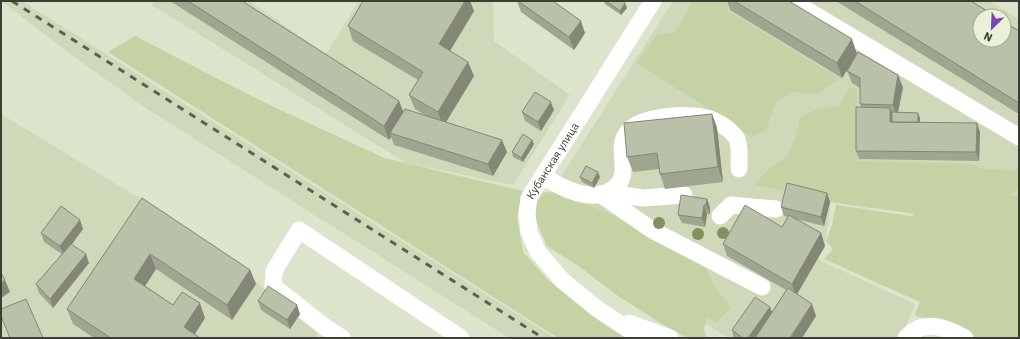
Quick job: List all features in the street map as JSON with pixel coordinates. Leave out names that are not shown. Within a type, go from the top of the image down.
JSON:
[{"type":"street","name":"Кубанская улица","points":[[642,338],[596,308],[562,280],[538,252],[529,232],[526,213],[529,198],[653,1]]},
{"type":"street","points":[[792,1],[1019,137]]},
{"type":"street","points":[[603,194],[615,188],[621,179],[624,167],[622,153],[623,143],[627,133],[638,124],[657,117],[694,116],[713,120],[727,128],[737,140],[739,169]]},
{"type":"street","points":[[543,176],[558,186],[577,194],[603,194],[643,198],[684,195]]},
{"type":"street","points":[[603,194],[652,230],[722,258],[762,288]]},
{"type":"street","points":[[720,216],[731,205],[745,213],[776,209]]},
{"type":"street","points":[[342,338],[325,327],[273,286],[274,271],[299,230],[461,338]]},
{"type":"street","points":[[606,315],[670,338]]},
{"type":"street","points":[[906,338],[918,328],[932,326],[949,329],[965,338]]},
{"type":"shaded area","points":[[1,1],[22,1],[555,338],[509,338],[146,108],[84,64]]},
{"type":"shaded area","points":[[154,1],[249,1],[326,54],[359,1],[493,1],[494,41],[570,95],[513,185],[406,163],[152,5]]},
{"type":"shaded area","points":[[673,1],[990,1],[1001,8],[972,8],[972,48],[1012,48],[1012,15],[1019,19],[1019,229],[831,202],[825,246],[818,258],[825,263],[915,304],[906,326],[899,338],[728,338],[558,227],[548,197]]},
{"type":"shaded area","points":[[690,1],[727,1],[728,11],[839,78],[818,94],[793,92],[776,102],[766,130],[752,137],[637,63],[657,35],[675,32],[690,6]]},
{"type":"shaded area","points":[[135,36],[257,99],[384,158],[523,191],[517,218],[523,252],[547,279],[598,320],[625,338],[558,338],[108,52]]},
{"type":"shaded area","points":[[849,87],[857,90],[858,161],[973,164],[981,169],[1019,170],[1019,187],[1010,195],[1019,196],[1019,338],[971,338],[915,315],[920,302],[824,259],[833,249],[826,241],[832,225],[836,205],[911,216],[916,214],[830,202],[754,185],[767,171],[788,155],[795,138],[800,117],[818,109],[839,106]]},
{"type":"shaded area","points":[[1,114],[146,202],[256,282],[318,334],[316,338],[1,338]]},
{"type":"shaded area","points":[[550,192],[579,201],[612,215],[703,263],[714,286],[731,308],[716,322],[707,318],[704,329],[707,338],[688,338],[662,324],[618,296],[580,267],[547,246],[536,220],[533,206],[539,193]]},
{"type":"building","points":[[188,1],[242,1],[399,101],[384,126]]},
{"type":"building","points":[[363,1],[465,1],[439,44],[468,62],[438,112],[409,95],[423,72],[348,26]]},
{"type":"building","points":[[518,1],[553,1],[581,21],[569,37]]},
{"type":"building","points":[[606,1],[622,1],[625,3],[620,11]]},
{"type":"building","points":[[734,1],[789,1],[852,39],[837,63]]},
{"type":"building","points":[[855,1],[971,1],[982,8],[972,8],[972,48],[1012,48],[1012,27],[1019,31],[1019,103]]},
{"type":"building","points":[[858,52],[898,75],[893,105],[860,104],[860,78],[847,71]]},
{"type":"building","points":[[535,92],[551,102],[538,122],[522,112]]},
{"type":"building","points":[[856,107],[890,108],[890,122],[977,123],[976,152],[856,151]]},
{"type":"building","points":[[405,109],[502,140],[488,164],[390,133]]},
{"type":"building","points":[[892,112],[918,113],[918,122],[892,122]]},
{"type":"building","points":[[712,114],[718,167],[660,174],[657,153],[627,157],[624,123]]},
{"type":"building","points":[[523,134],[532,140],[521,158],[512,152]]},
{"type":"building","points":[[586,166],[598,172],[592,183],[580,177]]},
{"type":"building","points":[[787,183],[827,193],[821,217],[781,207]]},
{"type":"building","points":[[681,195],[707,199],[706,205],[704,205],[702,218],[678,215]]},
{"type":"building","points":[[142,198],[250,270],[227,305],[150,254],[134,279],[173,305],[182,292],[200,303],[184,327],[200,338],[111,338],[67,309]]},
{"type":"building","points":[[745,205],[782,227],[789,215],[821,233],[792,284],[723,244]]},
{"type":"building","points":[[61,206],[80,220],[60,246],[41,233]]},
{"type":"building","points":[[71,244],[86,254],[50,299],[36,284]]},
{"type":"building","points":[[1,273],[5,280],[1,283]]},
{"type":"building","points":[[268,286],[297,305],[287,320],[258,301]]},
{"type":"building","points":[[788,288],[812,304],[790,338],[755,338]]},
{"type":"building","points":[[755,297],[770,307],[748,338],[743,338],[732,330]]},
{"type":"building","points":[[26,299],[43,338],[10,338],[1,316],[1,309]]},
{"type":"railway","points":[[12,1],[543,338]]}]
